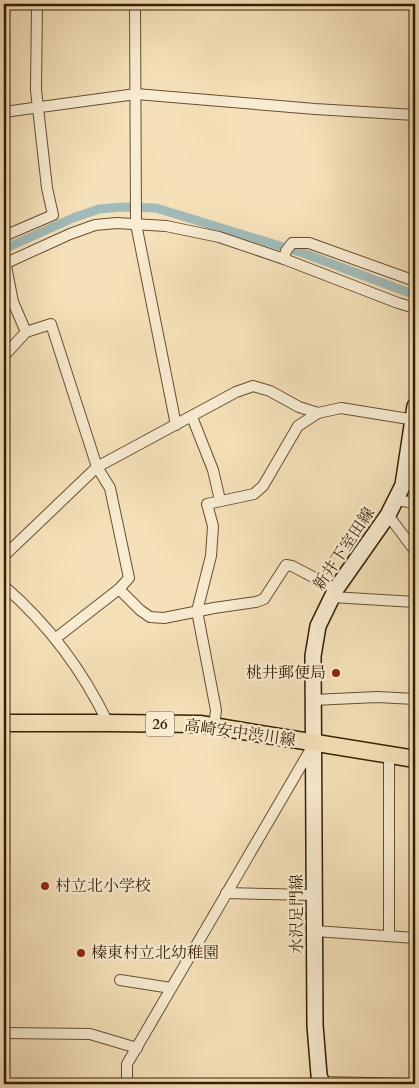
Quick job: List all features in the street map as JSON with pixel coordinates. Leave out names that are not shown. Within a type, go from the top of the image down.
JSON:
[{"type":"main road","name":"新井下室田線","points":[[314,744],[313,656],[318,626],[334,593],[388,515],[403,486],[415,415]]},
{"type":"main road","name":"高崎安中渋川線","points":[[4,723],[200,724],[415,759]]},
{"type":"main road","name":"水沢足門線","points":[[314,744],[315,1025],[319,1075],[317,1084]]},
{"type":"street","points":[[4,236],[53,214],[47,188],[36,90],[38,4]]},
{"type":"street","points":[[135,4],[136,224],[176,425]]},
{"type":"street","points":[[4,112],[136,94],[415,115]]},
{"type":"street","points":[[26,332],[13,302],[5,261],[95,225],[117,223],[166,226],[219,237],[415,308]]},
{"type":"street","points":[[284,259],[286,251],[292,244],[309,243],[415,281]]},
{"type":"street","points":[[4,356],[26,332],[51,324],[97,467],[110,488],[129,578],[119,589],[56,638]]},
{"type":"street","points":[[4,556],[97,467],[236,392],[253,386],[270,391],[299,407],[318,413]]},
{"type":"street","points":[[214,727],[216,710],[197,611],[211,556],[213,526],[207,504],[254,494],[264,486],[298,426],[318,413],[341,408],[415,415]]},
{"type":"street","points":[[192,417],[213,470],[220,500]]},
{"type":"street","points":[[396,500],[415,503]]},
{"type":"street","points":[[388,515],[415,551]]},
{"type":"street","points":[[119,589],[140,610],[150,617],[164,618],[264,599],[286,565],[292,566],[334,593],[415,602]]},
{"type":"street","points":[[4,586],[28,607],[56,638],[92,690],[108,723]]},
{"type":"street","points":[[313,700],[377,697],[415,699]]},
{"type":"street","points":[[127,1084],[127,1064],[314,744]]},
{"type":"street","points":[[388,936],[390,755]]},
{"type":"street","points":[[226,893],[315,895]]},
{"type":"street","points":[[315,931],[415,938]]},
{"type":"street","points":[[120,980],[171,988]]},
{"type":"street","points":[[4,1033],[90,1034],[137,1048]]},
{"type":"street","points":[[317,1084],[415,1084]]},
{"type":"waterway","points":[[4,249],[73,218],[99,209],[122,207],[156,208],[303,253],[415,295]]},
{"type":"place","name":"桃井郵便局","points":[[336,673]]},
{"type":"place","name":"村立北小学校","points":[[45,886]]},
{"type":"place","name":"榛東村立北幼稚園","points":[[81,953]]}]
